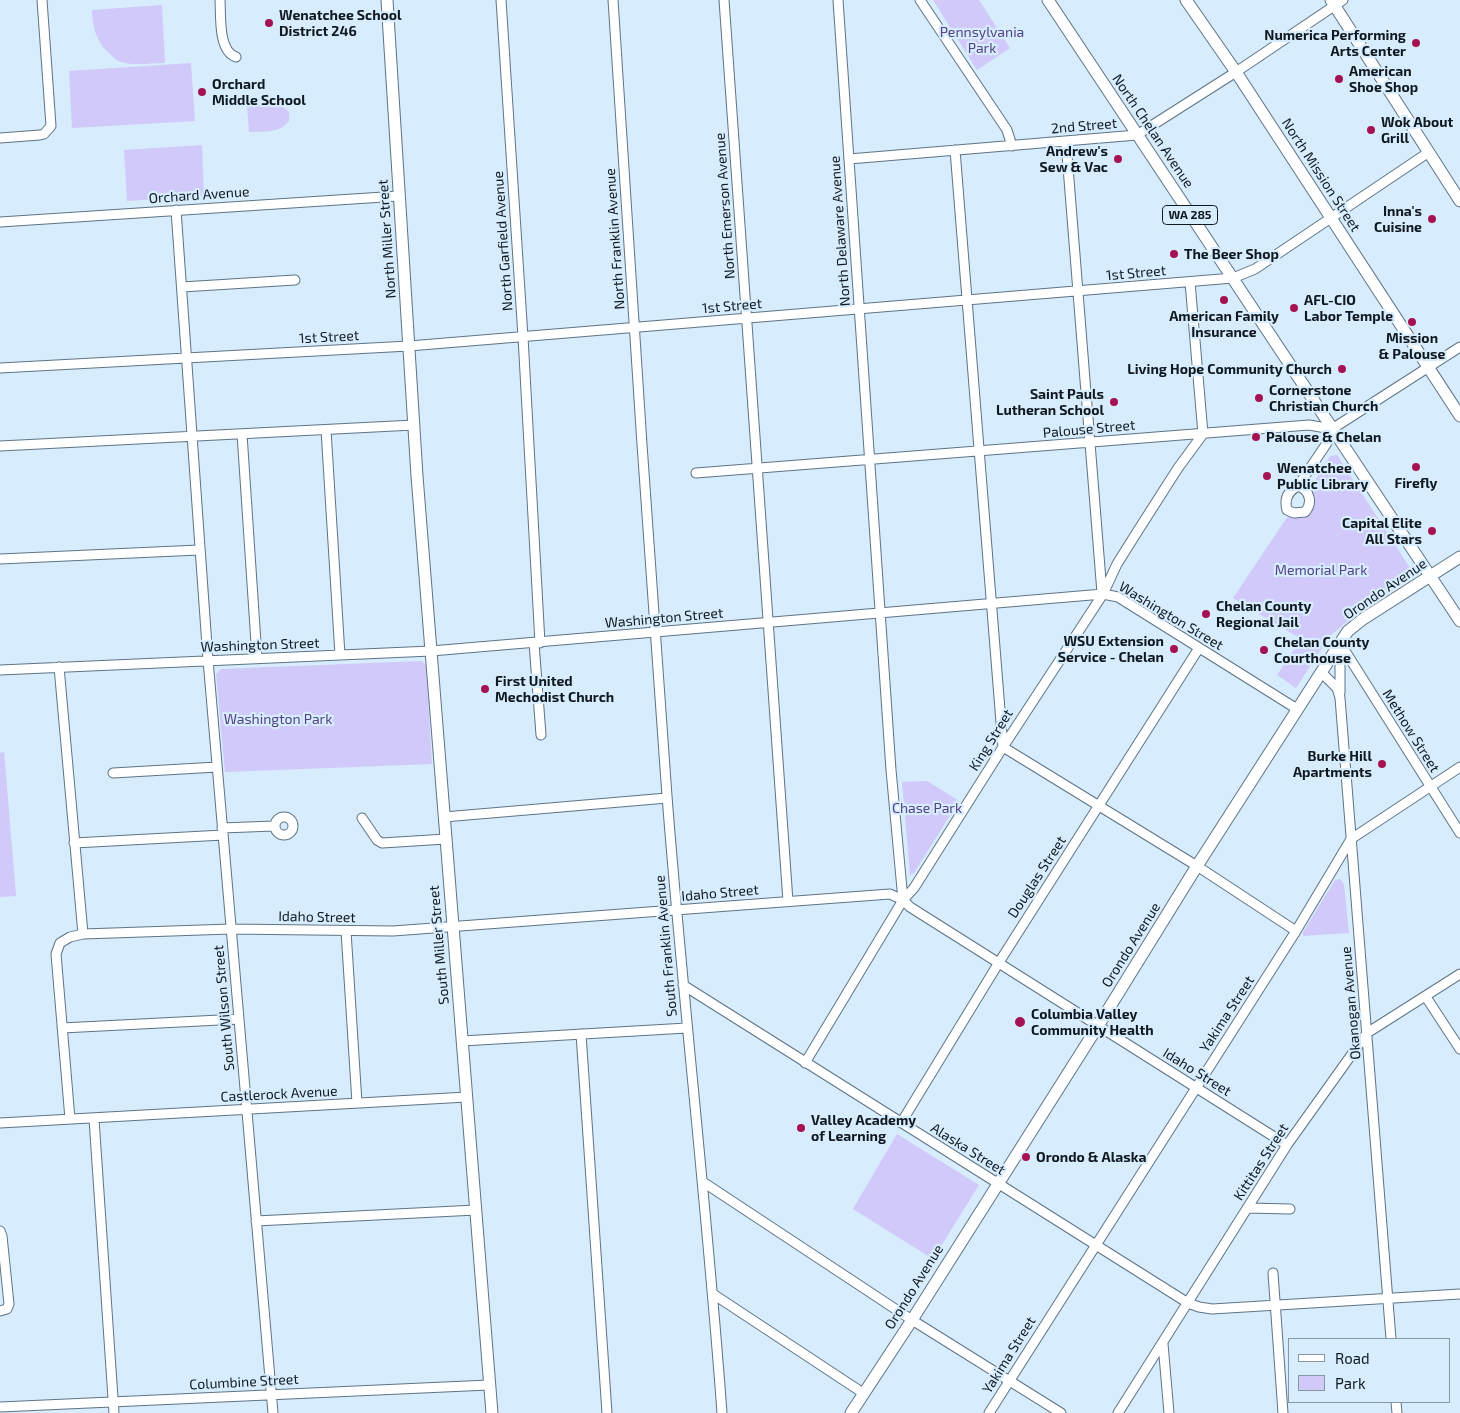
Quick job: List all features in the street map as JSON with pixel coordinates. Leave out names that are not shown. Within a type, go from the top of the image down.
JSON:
[{"type":"main road","name":"North Miller Street","points":[[387,0],[417,476]]},
{"type":"main road","name":"North Chelan Avenue","points":[[1048,0],[1332,429]]},
{"type":"main road","name":"North Mission Street","points":[[1186,0],[1236,72],[1460,416]]},
{"type":"main road","points":[[1336,2],[1460,201]]},
{"type":"main road","name":"WA 285","points":[[1332,429],[1460,621]]},
{"type":"main road","name":"South Miller Street","points":[[417,476],[492,1413]]},
{"type":"main road","name":"Orondo Avenue","points":[[851,1413],[912,1320],[1197,866],[1348,631],[1460,557]]},
{"type":"street","points":[[0,138],[40,135],[47,132],[51,123],[42,0]]},
{"type":"street","points":[[220,0],[225,48],[236,57]]},
{"type":"street","name":"North Garfield Avenue","points":[[501,0],[531,480],[541,735]]},
{"type":"street","name":"North Franklin Avenue","points":[[612,0],[644,476]]},
{"type":"street","name":"North Emerson Avenue","points":[[724,0],[788,901]]},
{"type":"street","name":"North Delaware Avenue","points":[[838,0],[869,460],[903,900]]},
{"type":"street","points":[[920,0],[1007,130],[1012,146]]},
{"type":"street","name":"2nd Street","points":[[849,159],[1137,135],[1236,72],[1336,2]]},
{"type":"street","points":[[1066,142],[1102,594]]},
{"type":"street","points":[[955,150],[1003,747],[1197,866],[1296,931]]},
{"type":"street","name":"1st Street","points":[[0,368],[409,346],[1233,278],[1250,272],[1430,152]]},
{"type":"street","name":"Orchard Avenue","points":[[0,222],[400,196]]},
{"type":"street","name":"South Wilson Street","points":[[176,210],[208,660],[273,1413]]},
{"type":"street","points":[[182,287],[295,280]]},
{"type":"street","points":[[1190,282],[1203,434]]},
{"type":"street","points":[[1298,486],[1327,443],[1332,429],[1460,347]]},
{"type":"street","points":[[0,446],[414,425]]},
{"type":"street","name":"Palouse Street","points":[[696,473],[1309,425],[1332,429]]},
{"type":"street","points":[[326,430],[340,655]]},
{"type":"street","points":[[242,434],[257,658]]},
{"type":"street","name":"King Street","points":[[805,1063],[903,900],[914,888],[1102,594],[1121,557],[1178,468],[1203,434]]},
{"type":"street","name":"South Franklin Avenue","points":[[644,476],[667,798],[687,1028],[703,1182],[722,1413]]},
{"type":"street","points":[[0,559],[200,550]]},
{"type":"street","name":"Washington Street","points":[[0,670],[431,651],[1102,594],[1118,598],[1297,709]]},
{"type":"street","points":[[1340,643],[1340,698]]},
{"type":"street","name":"Methow Street","points":[[1340,643],[1460,832]]},
{"type":"street","name":"Douglas Street","points":[[901,1123],[998,964],[1199,648]]},
{"type":"street","points":[[0,1123],[70,1119],[56,954],[60,943],[70,937],[82,934],[59,667]]},
{"type":"street","name":"Okanogan Avenue","points":[[1321,672],[1337,688],[1340,698],[1391,1338]]},
{"type":"street","points":[[113,773],[217,767]]},
{"type":"street","name":"Yakima Street","points":[[989,1413],[1296,931],[1351,839],[1460,767]]},
{"type":"street","points":[[444,816],[667,798]]},
{"type":"street","points":[[362,818],[377,840],[382,843],[446,839]]},
{"type":"street","points":[[74,842],[274,826]]},
{"type":"street","name":"Idaho Street","points":[[82,934],[231,929],[393,931],[890,894],[903,900],[910,907],[998,964],[1287,1145]]},
{"type":"street","points":[[346,931],[357,1104]]},
{"type":"street","name":"Kittitas Street","points":[[1118,1413],[1287,1145],[1367,1033],[1460,974]]},
{"type":"street","name":"Alaska Street","points":[[683,984],[805,1063],[1188,1303],[1198,1307],[1212,1309],[1460,1294]]},
{"type":"street","points":[[1426,997],[1460,1050]]},
{"type":"street","points":[[62,1028],[239,1019]]},
{"type":"street","points":[[462,1041],[687,1028]]},
{"type":"street","points":[[581,1034],[607,1413]]},
{"type":"street","name":"Castlerock Avenue","points":[[70,1119],[466,1098]]},
{"type":"street","points":[[94,1119],[114,1413]]},
{"type":"street","points":[[703,1182],[912,1320],[1061,1413]]},
{"type":"street","points":[[1247,1208],[1290,1209]]},
{"type":"street","points":[[256,1221],[476,1210]]},
{"type":"street","points":[[0,1231],[9,1304],[7,1309],[0,1311]]},
{"type":"street","points":[[1273,1273],[1283,1413]]},
{"type":"street","points":[[713,1294],[863,1393]]},
{"type":"street","points":[[1163,1343],[1169,1413]]},
{"type":"street","name":"Columbine Street","points":[[0,1407],[490,1385]]},
{"type":"green space","name":"Pennsylvania Park","points":[[933,0],[979,0],[1010,48],[977,70]]},
{"type":"green space","points":[[162,5],[165,63],[137,64],[120,62],[102,45],[94,29],[92,10]]},
{"type":"green space","points":[[191,63],[195,121],[72,128],[69,71]]},
{"type":"green space","points":[[281,105],[289,112],[289,121],[276,130],[249,132],[247,106]]},
{"type":"green space","points":[[202,145],[204,196],[127,201],[124,150]]},
{"type":"green space","name":"Memorial Park","points":[[1337,455],[1410,568],[1410,577],[1344,624],[1329,637],[1296,688],[1277,675],[1301,639],[1233,598],[1288,516],[1303,516],[1313,509],[1315,500],[1314,494],[1310,489],[1330,456]]},
{"type":"green space","name":"Washington Park","points":[[422,661],[426,666],[432,764],[225,772],[216,674],[221,669]]},
{"type":"green space","points":[[4,752],[16,896],[0,897],[0,753]]},
{"type":"green space","name":"Chase Park","points":[[927,781],[959,801],[914,873],[910,875],[902,782]]},
{"type":"green space","points":[[1340,879],[1344,884],[1349,933],[1303,936],[1303,932],[1335,880]]},
{"type":"green space","points":[[897,1134],[979,1185],[933,1259],[853,1209]]},
{"type":"place","name":"Wenatchee School District 246","points":[[269,23]]},
{"type":"place","name":"Numerica Performing Arts Center","points":[[1416,43]]},
{"type":"place","name":"American Shoe Shop","points":[[1339,79]]},
{"type":"place","name":"Orchard Middle School","points":[[202,92]]},
{"type":"place","name":"Wok About Grill","points":[[1371,130]]},
{"type":"place","name":"Andrew's Sew & Vac","points":[[1118,159]]},
{"type":"place","name":"Inna's Cuisine","points":[[1432,219]]},
{"type":"place","name":"The Beer Shop","points":[[1174,254]]},
{"type":"place","name":"American Family Insurance","points":[[1224,300]]},
{"type":"place","name":"AFL-CIO Labor Temple","points":[[1294,308]]},
{"type":"place","name":"Mission & Palouse","points":[[1412,322]]},
{"type":"place","name":"Living Hope Community Church","points":[[1342,369]]},
{"type":"place","name":"Cornerstone Christian Church","points":[[1259,398]]},
{"type":"place","name":"Saint Pauls Lutheran School","points":[[1114,402]]},
{"type":"place","name":"Palouse & Chelan","points":[[1256,437]]},
{"type":"place","name":"Firefly","points":[[1416,467]]},
{"type":"place","name":"Wenatchee Public Library","points":[[1267,476]]},
{"type":"place","name":"Capital Elite All Stars","points":[[1432,531]]},
{"type":"place","name":"Chelan County Regional Jail","points":[[1206,614]]},
{"type":"place","name":"WSU Extension Service - Chelan","points":[[1174,649]]},
{"type":"place","name":"Chelan County Courthouse","points":[[1264,650]]},
{"type":"place","name":"First United Mechodist Church","points":[[485,689]]},
{"type":"place","name":"Burke Hill Apartments","points":[[1382,764]]},
{"type":"place","name":"Columbia Valley Community Health","points":[[1020,1022]]},
{"type":"place","name":"Valley Academy of Learning","points":[[801,1128]]},
{"type":"place","name":"Orondo & Alaska","points":[[1026,1157]]}]
